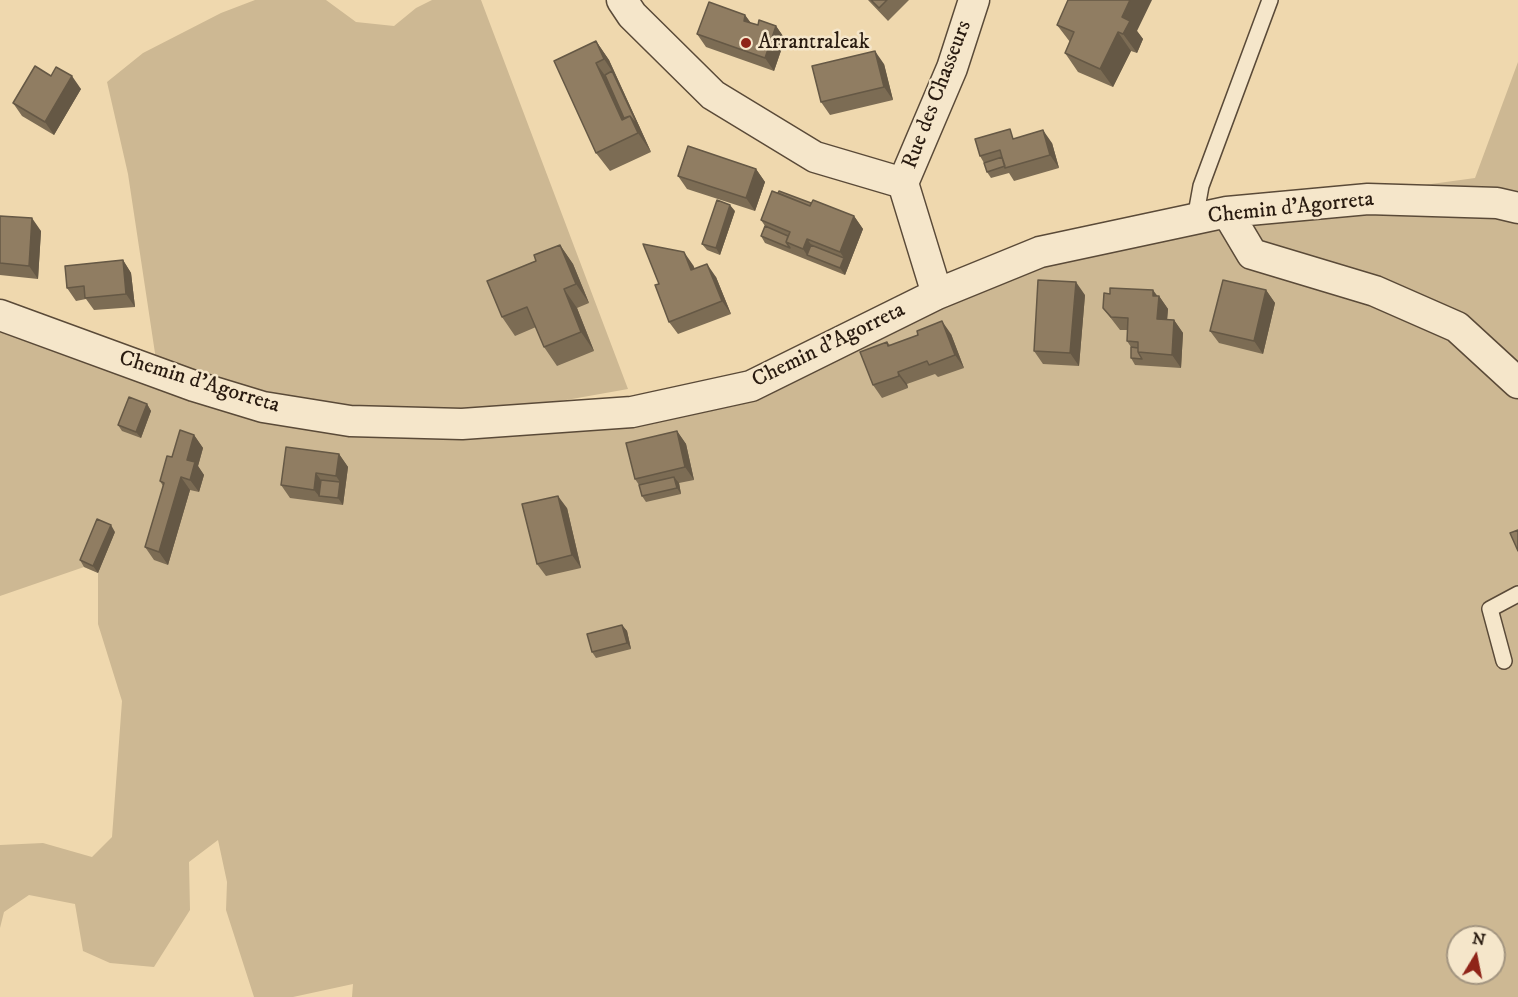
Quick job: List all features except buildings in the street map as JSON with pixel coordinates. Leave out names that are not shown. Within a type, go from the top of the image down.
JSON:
[{"type":"street","points":[[622,0],[632,15],[713,95],[815,157],[903,183]]},
{"type":"street","name":"Rue des Chasseurs","points":[[937,294],[903,183],[952,68],[974,0]]},
{"type":"street","name":"Chemin d'Agorreta","points":[[0,315],[194,386],[263,407],[350,421],[462,424],[632,412],[751,386],[937,294],[1040,252],[1227,212],[1368,199],[1497,203],[1518,208]]},
{"type":"street","points":[[1227,212],[1252,254],[1375,291],[1457,327],[1518,383]]},
{"type":"lane","points":[[1195,219],[1201,186],[1270,0]]},
{"type":"lane","points":[[1504,661],[1490,609],[1518,594]]},
{"type":"shaded area","points":[[255,0],[326,0],[356,22],[394,26],[416,8],[432,0],[481,0],[628,389],[527,407],[442,409],[344,407],[256,389],[162,374],[263,407],[350,421],[462,424],[632,412],[751,386],[937,294],[1040,252],[1227,212],[1475,178],[1518,62],[1518,997],[352,997],[353,984],[293,997],[254,997],[226,910],[227,882],[218,840],[189,862],[190,910],[154,967],[110,963],[83,951],[75,904],[29,895],[4,912],[0,928],[0,845],[43,843],[92,857],[112,837],[122,701],[98,624],[98,573],[84,567],[0,596],[0,315],[158,373],[128,174],[107,82],[143,53],[221,13]]},
{"type":"place","name":"Arrantraleak","points":[[746,43]]}]
